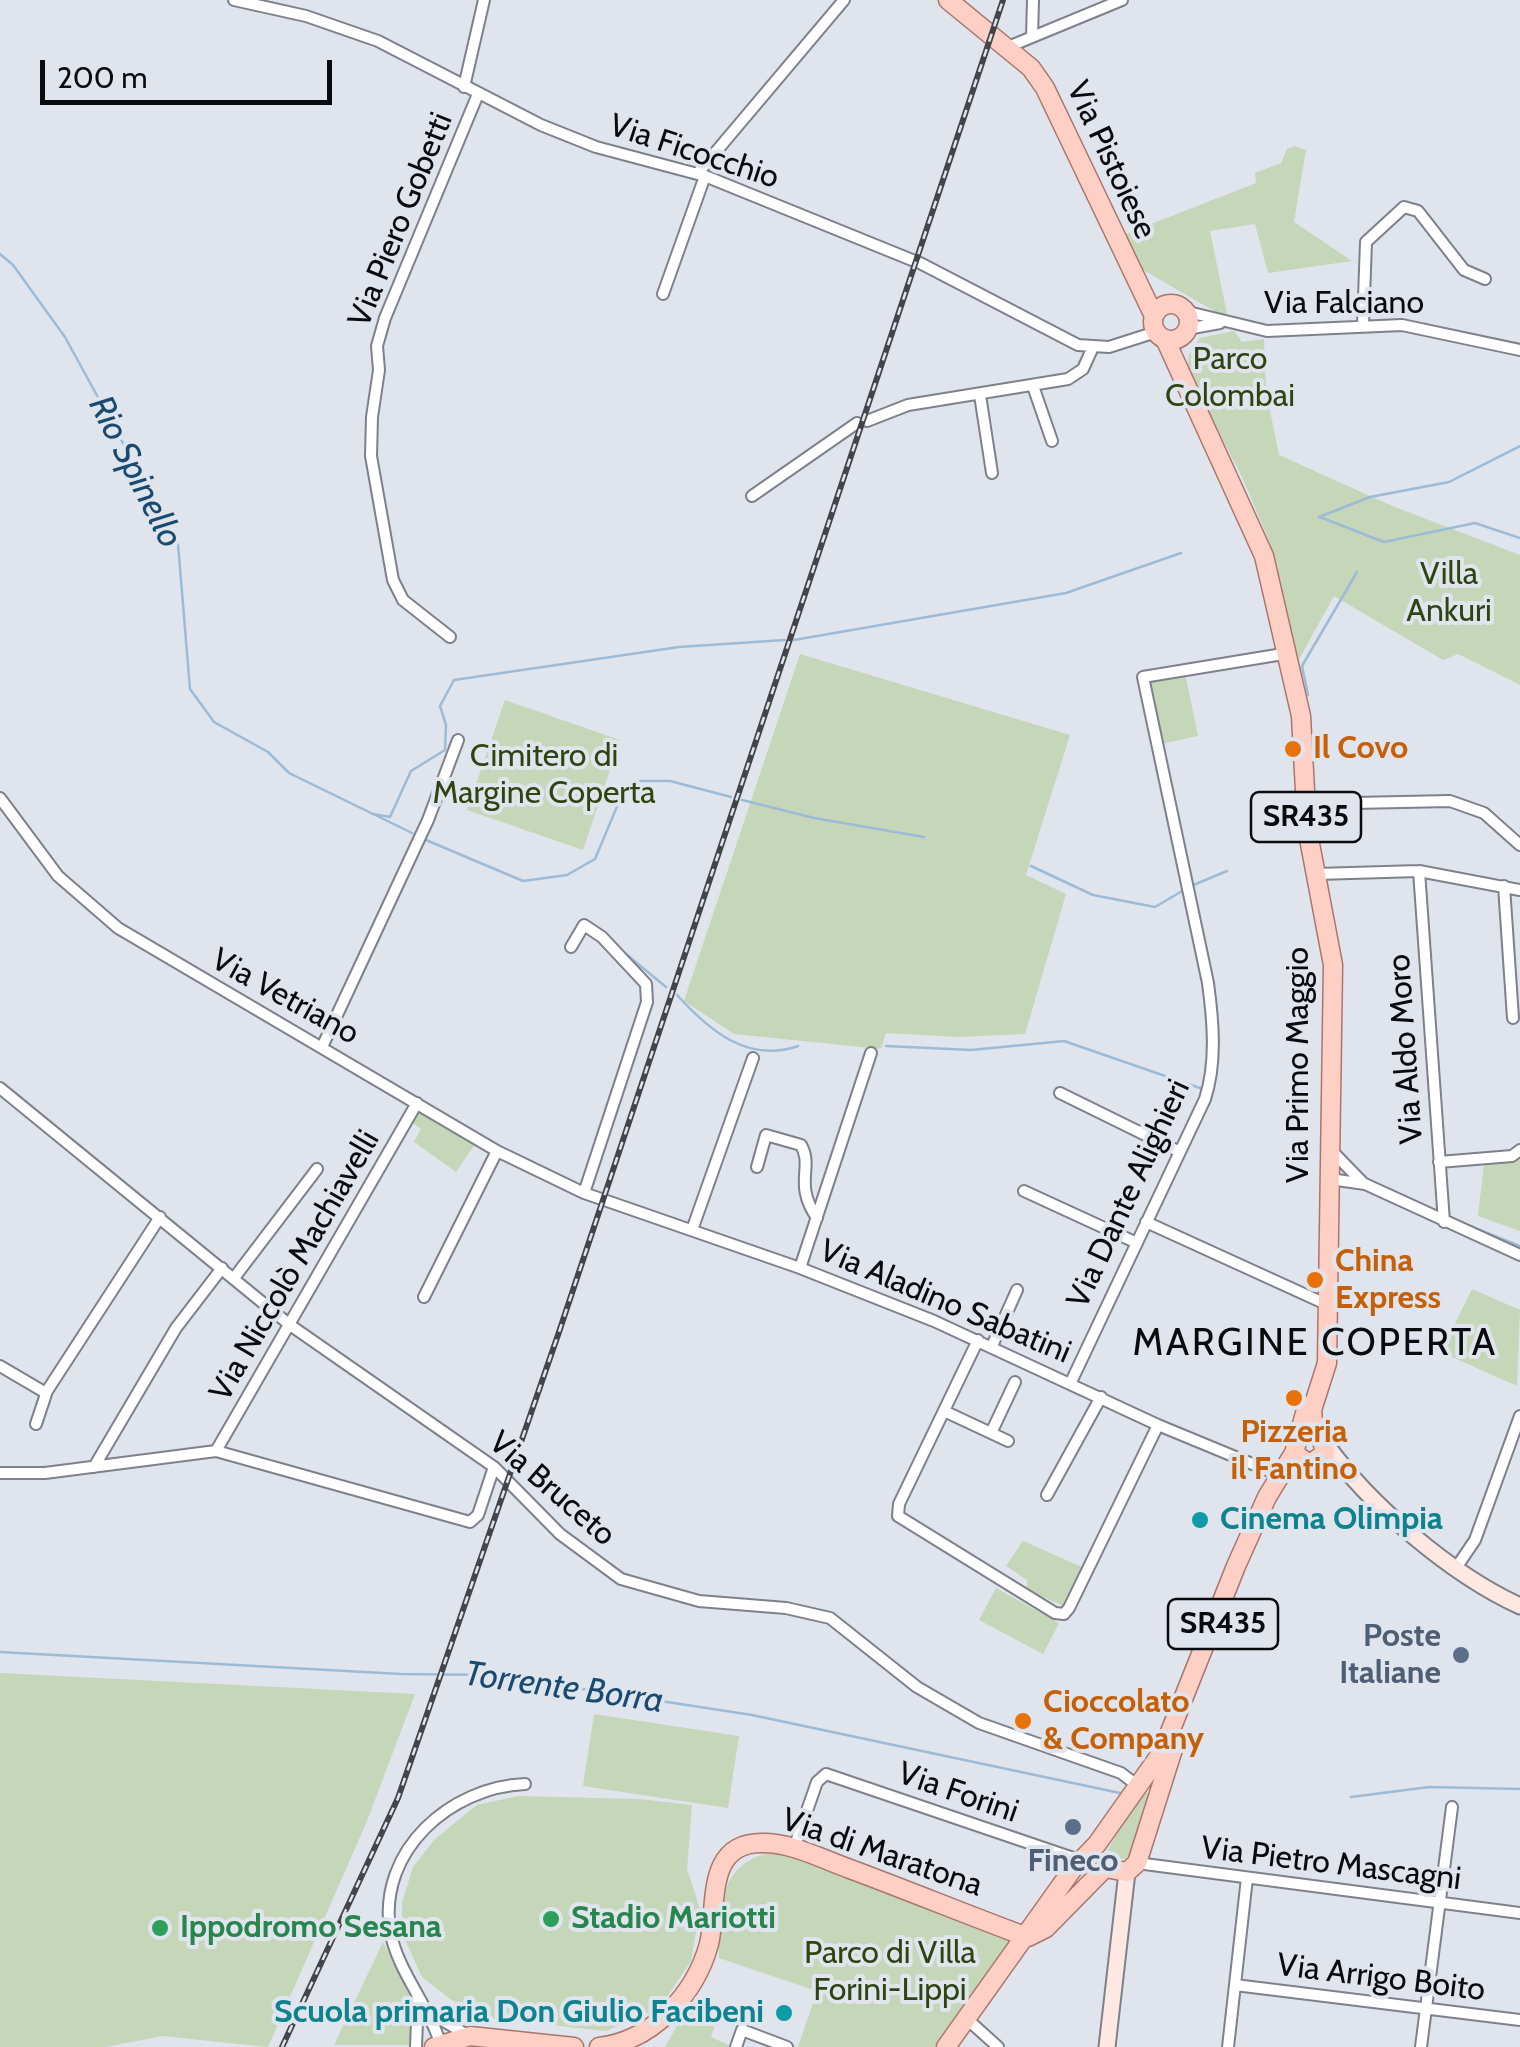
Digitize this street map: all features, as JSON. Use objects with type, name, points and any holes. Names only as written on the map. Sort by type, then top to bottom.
[{"type":"main road","name":"Via Pistoiese","points":[[948,0],[1008,48],[1045,88],[1129,268],[1171,324]]},
{"type":"main road","name":"Via Primo Maggio","points":[[1171,324],[1178,367],[1264,556],[1289,653],[1301,716],[1306,804],[1333,965],[1326,1367],[1312,1410],[1308,1449]]},
{"type":"main road","name":"SR435","points":[[1140,1784],[1174,1729],[1236,1566],[1279,1475],[1308,1449]]},
{"type":"main road","name":"SR435","points":[[1160,1794],[1186,1711],[1256,1544],[1286,1480],[1308,1449]]},
{"type":"main road","points":[[946,2047],[1079,1860],[1097,1844],[1140,1784],[1160,1794],[1132,1867],[1105,1868],[1046,1928],[1027,1937]]},
{"type":"main road","name":"Via di Maratona","points":[[599,2047],[625,2043],[647,2031],[692,1981],[709,1944],[714,1884],[727,1858],[752,1844],[794,1848],[1027,1937]]},
{"type":"main road","points":[[1097,1844],[1096,1856],[1105,1868]]},
{"type":"main road","points":[[437,2045],[470,2036],[574,2047]]},
{"type":"street","name":"Via Ficocchio","points":[[234,0],[298,14],[378,41],[478,94],[596,148],[701,174],[916,261],[1072,343],[1093,348]]},
{"type":"street","points":[[464,87],[484,0]]},
{"type":"street","points":[[663,294],[701,174],[844,0]]},
{"type":"street","points":[[1032,37],[1033,0]]},
{"type":"street","points":[[1008,48],[1122,0]]},
{"type":"street","name":"Via Piero Gobetti","points":[[450,638],[398,594],[371,456],[372,416],[380,370],[377,346],[384,318],[478,94]]},
{"type":"street","points":[[1363,325],[1366,242],[1404,207],[1418,211],[1464,270],[1485,279]]},
{"type":"street","name":"Via Falciano","points":[[1171,324],[1226,323]]},
{"type":"street","name":"Via Falciano","points":[[1171,324],[1226,323],[1267,331],[1363,325],[1420,327],[1520,350]]},
{"type":"street","points":[[752,496],[862,422],[903,406],[1074,377],[1093,348],[1120,345],[1171,324]]},
{"type":"street","points":[[1033,386],[1052,441]]},
{"type":"street","points":[[980,395],[992,473]]},
{"type":"street","name":"Via Dante Alighieri","points":[[1071,1382],[1208,1091],[1213,1042],[1208,982],[1143,677],[1289,653]]},
{"type":"street","points":[[323,1045],[428,820],[458,740]]},
{"type":"street","name":"Via Vetriano","points":[[0,798],[58,876],[118,928],[159,956],[323,1045],[497,1151],[584,1193]]},
{"type":"street","points":[[1306,804],[1450,801],[1484,813],[1520,845]]},
{"type":"street","points":[[1317,874],[1418,871],[1520,889]]},
{"type":"street","name":"Via Aldo Moro","points":[[1418,871],[1444,1222]]},
{"type":"street","points":[[1504,886],[1513,1018]]},
{"type":"street","points":[[571,947],[584,925],[602,936],[646,984],[646,1002],[584,1193]]},
{"type":"street","points":[[800,1268],[871,1053]]},
{"type":"street","points":[[692,1230],[753,1058]]},
{"type":"street","name":"Via Bruceto","points":[[0,1088],[290,1324],[494,1466],[560,1534],[622,1579],[708,1603],[786,1608],[830,1618],[917,1687],[967,1716],[1049,1751],[1121,1773],[1140,1784]]},
{"type":"street","points":[[1060,1093],[1180,1152]]},
{"type":"street","name":"Via Niccolò Machiavelli","points":[[216,1451],[417,1103]]},
{"type":"street","points":[[756,1166],[766,1135],[804,1147],[803,1193],[817,1218]]},
{"type":"street","points":[[1329,1148],[1365,1184]]},
{"type":"street","points":[[1439,1162],[1512,1156],[1520,1150]]},
{"type":"street","points":[[424,1296],[497,1151]]},
{"type":"street","points":[[234,1278],[317,1169]]},
{"type":"street","points":[[1328,1179],[1365,1184],[1520,1256]]},
{"type":"street","points":[[1024,1191],[1136,1242]]},
{"type":"street","name":"Via Aladino Sabatini","points":[[584,1193],[800,1268],[978,1340],[1158,1425],[1279,1475]]},
{"type":"street","points":[[36,1424],[46,1394],[160,1217]]},
{"type":"street","points":[[1146,1222],[1328,1305]]},
{"type":"street","points":[[94,1467],[176,1328],[222,1268]]},
{"type":"street","points":[[992,1346],[1016,1290]]},
{"type":"street","points":[[978,1340],[899,1504],[900,1520],[1061,1614],[1070,1608],[1158,1425]]},
{"type":"street","points":[[0,1366],[46,1394]]},
{"type":"street","points":[[991,1433],[1015,1382]]},
{"type":"street","points":[[1047,1495],[1100,1397]]},
{"type":"street","points":[[944,1411],[1008,1441]]},
{"type":"street","points":[[1456,1568],[1474,1540],[1520,1416]]},
{"type":"street","points":[[1308,1449],[1354,1478],[1456,1568],[1520,1606]]},
{"type":"street","points":[[0,1474],[216,1451],[470,1522],[478,1515],[494,1466]]},
{"type":"street","name":"Via Forini","points":[[794,1848],[820,1777],[835,1776],[1079,1860]]},
{"type":"street","points":[[437,2045],[426,2010],[390,1933],[389,1906],[407,1854],[442,1811],[463,1796],[486,1788],[525,1784]]},
{"type":"street","points":[[1421,2047],[1452,1808]]},
{"type":"street","points":[[1107,2047],[1132,1867]]},
{"type":"street","name":"Via Pietro Mascagni","points":[[1132,1867],[1520,1913]]},
{"type":"street","points":[[1228,2047],[1247,1878]]},
{"type":"street","name":"Via Arrigo Boito","points":[[1235,1985],[1520,2020]]},
{"type":"street","points":[[416,2047],[418,1996]]},
{"type":"street","points":[[426,2010],[470,2036]]},
{"type":"street","points":[[967,2019],[998,2047]]},
{"type":"street","points":[[736,2047],[742,2030],[787,2047]]},
{"type":"green space","points":[[1295,146],[1306,150],[1294,222],[1352,261],[1268,273],[1255,224],[1210,231],[1228,319],[1138,267],[1123,235],[1256,183],[1255,173],[1281,163],[1287,149]]},
{"type":"green space","name":"Villa Ankuri","points":[[1234,331],[1242,342],[1264,339],[1266,391],[1279,455],[1390,505],[1520,555],[1520,685],[1458,654],[1443,660],[1334,596],[1298,661],[1269,541],[1243,479],[1187,371],[1189,354],[1200,338]]},
{"type":"green space","points":[[800,654],[1070,735],[1026,875],[1066,894],[1025,1034],[958,1037],[886,1033],[881,1049],[734,1034],[684,1001]]},
{"type":"green space","points":[[1185,673],[1198,736],[1161,744],[1149,682]]},
{"type":"green space","name":"Cimitero di Margine Coperta","points":[[505,700],[620,740],[583,850],[467,810]]},
{"type":"green space","points":[[418,1111],[477,1141],[456,1172],[414,1142],[421,1129],[411,1122]]},
{"type":"green space","points":[[1520,1159],[1520,1231],[1478,1216],[1484,1163]]},
{"type":"green space","points":[[1472,1289],[1520,1310],[1517,1386],[1441,1352]]},
{"type":"green space","points":[[1023,1541],[1084,1568],[1064,1606],[1027,1590],[1027,1580],[1006,1566]]},
{"type":"green space","points":[[996,1588],[1059,1623],[1043,1654],[979,1620]]},
{"type":"green space","name":"Ippodromo Sesana","points":[[0,1673],[415,1694],[367,1821],[268,2047],[162,2036],[106,2047],[0,2047]]},
{"type":"green space","points":[[594,1714],[739,1736],[728,1808],[583,1786]]},
{"type":"green space","points":[[1148,1793],[1133,1860],[1104,1857],[1139,1795]]},
{"type":"green space","name":"Stadio Mariotti","points":[[518,1796],[638,1799],[692,1805],[687,1869],[700,1909],[691,1961],[665,2000],[652,2011],[606,2031],[486,2018],[450,1999],[422,1977],[402,1933],[402,1902],[413,1867],[435,1839],[477,1805]]},
{"type":"green space","name":"Parco di Villa Forini-Lippi","points":[[768,1853],[795,1856],[1017,1939],[935,2047],[798,2047],[817,1991],[719,1958],[721,1909],[730,1881],[738,1869]]},
{"type":"green space","points":[[383,1942],[412,2000],[410,2045],[334,2045]]},
{"type":"green space","points":[[686,2010],[716,2021],[711,2037],[733,2047],[665,2047]]},
{"type":"waterway","name":"Rio Spinello","points":[[0,254],[13,265],[65,337],[178,544],[190,689],[214,722],[268,752],[289,773],[412,833]]},
{"type":"waterway","points":[[1319,517],[1370,497],[1449,482],[1520,446]]},
{"type":"waterway","points":[[1320,517],[1384,542],[1475,523],[1520,538]]},
{"type":"waterway","points":[[794,640],[1066,593],[1181,553]]},
{"type":"waterway","points":[[1308,695],[1302,666],[1357,572]]},
{"type":"waterway","points":[[373,814],[390,817],[411,771],[445,750],[446,725],[440,706],[454,680],[679,647],[785,640]]},
{"type":"waterway","points":[[426,840],[523,881],[567,875],[595,859],[621,797],[639,781],[670,781],[731,797]]},
{"type":"waterway","points":[[742,800],[814,818],[924,837]]},
{"type":"waterway","points":[[1031,866],[1093,895],[1155,907],[1184,890]]},
{"type":"waterway","points":[[1191,886],[1227,871]]},
{"type":"waterway","points":[[626,954],[666,987]]},
{"type":"waterway","points":[[677,995],[715,1031],[745,1047],[779,1050],[798,1046]]},
{"type":"waterway","points":[[886,1046],[971,1050],[1064,1041],[1200,1088]]},
{"type":"waterway","points":[[1465,1224],[1520,1246]]},
{"type":"waterway","name":"Torrente Borra","points":[[0,1652],[401,1674],[491,1675],[752,1715],[1120,1793]]},
{"type":"waterway","name":"Torrente Borra","points":[[1351,1797],[1429,1787],[1520,1789]]},
{"type":"railway","points":[[282,2047],[398,1798],[559,1332],[1003,0]]},
{"type":"place","name":"Il Covo","points":[[1293,749]]},
{"type":"place","name":"China Express","points":[[1315,1280]]},
{"type":"place","name":"Pizzeria il Fantino","points":[[1294,1398]]},
{"type":"place","name":"Cinema Olimpia","points":[[1200,1520]]},
{"type":"place","name":"Poste Italiane","points":[[1461,1655]]},
{"type":"place","name":"Cioccolato & Company","points":[[1023,1721]]},
{"type":"place","name":"Fineco","points":[[1073,1827]]},
{"type":"place","name":"Stadio Mariotti","points":[[551,1919]]},
{"type":"place","name":"Ippodromo Sesana","points":[[160,1928]]},
{"type":"place","name":"Scuola primaria Don Giulio Facibeni","points":[[784,2013]]},
{"type":"district","name":"MARGINE COPERTA","points":[[1315,1344]]},
{"type":"park label","name":"Parco Colombai","points":[[1230,378]]}]
